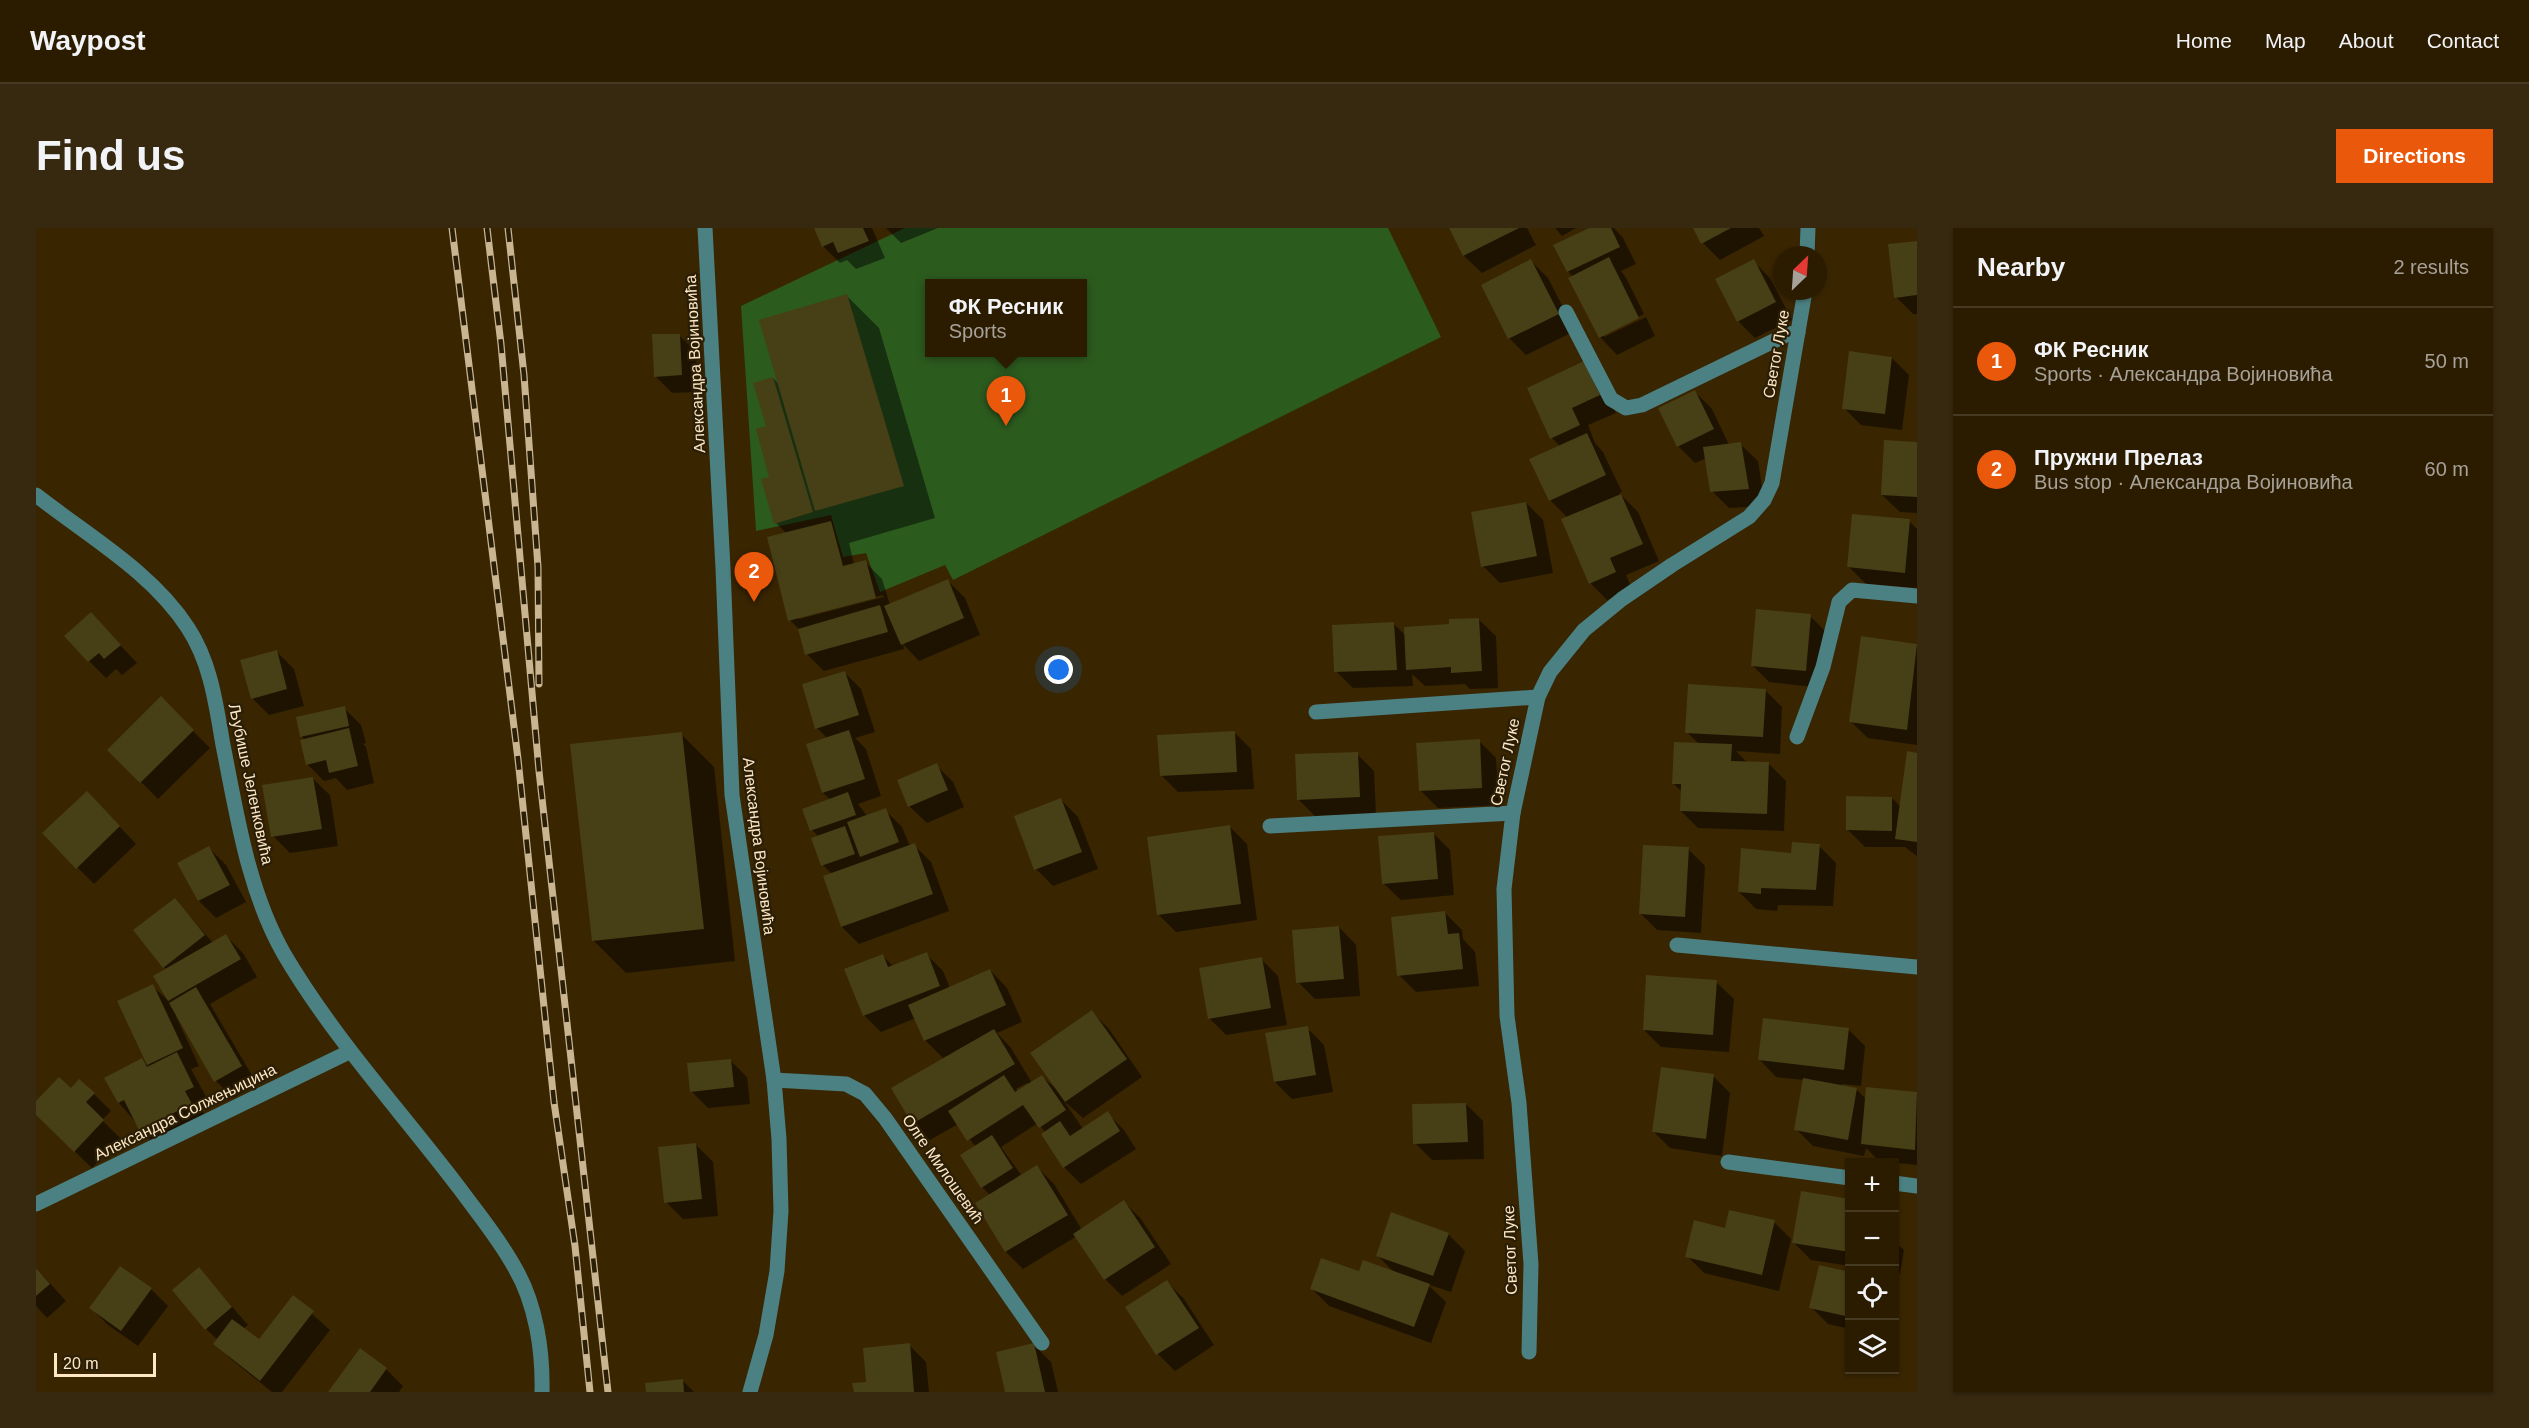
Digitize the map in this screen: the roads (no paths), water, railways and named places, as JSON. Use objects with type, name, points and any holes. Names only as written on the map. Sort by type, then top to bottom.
[{"type":"street","name":"Александра Војиновића","points":[[705,228],[723,557],[732,795],[774,1080],[779,1139],[780,1239],[765,1335],[750,1392]]},
{"type":"street","points":[[1807,246],[1808,228]]},
{"type":"street","name":"Светог Луке","points":[[1529,1353],[1532,1264],[1519,1103],[1507,1016],[1504,889],[1513,813],[1538,697],[1550,672],[1584,630],[1655,576],[1749,517],[1764,500],[1772,483],[1804,300]]},
{"type":"street","points":[[1566,312],[1611,399],[1626,408],[1642,405],[1774,340],[1788,334],[1798,333]]},
{"type":"street","name":"Љубише Јеленковића","points":[[36,495],[128,564],[170,603],[189,629],[206,661],[245,855],[270,926],[302,982],[349,1052],[422,1139],[516,1269],[534,1318],[539,1344],[542,1392]]},
{"type":"street","points":[[1797,737],[1823,667],[1839,602],[1852,590],[1917,596]]},
{"type":"street","points":[[1317,712],[1538,697]]},
{"type":"street","points":[[1270,826],[1513,813]]},
{"type":"street","points":[[1677,945],[1917,967]]},
{"type":"street","name":"Александра Солжењицина","points":[[36,1204],[349,1052]]},
{"type":"street","name":"Олге Милошевић","points":[[774,1080],[846,1084],[865,1094],[885,1118],[1042,1343]]},
{"type":"street","points":[[1728,1162],[1845,1177]]},
{"type":"street","points":[[1899,1184],[1917,1186]]},
{"type":"railway","points":[[452,228],[518,759],[554,1102],[575,1246],[590,1392]]},
{"type":"railway","points":[[487,228],[501,344],[539,771],[608,1392]]},
{"type":"railway","points":[[508,228],[524,375],[538,567],[539,684]]},
{"type":"place","name":"ФК Ресник","points":[[1006,426]]},
{"type":"place","name":"Пружни Прелаз","points":[[754,602]]}]
